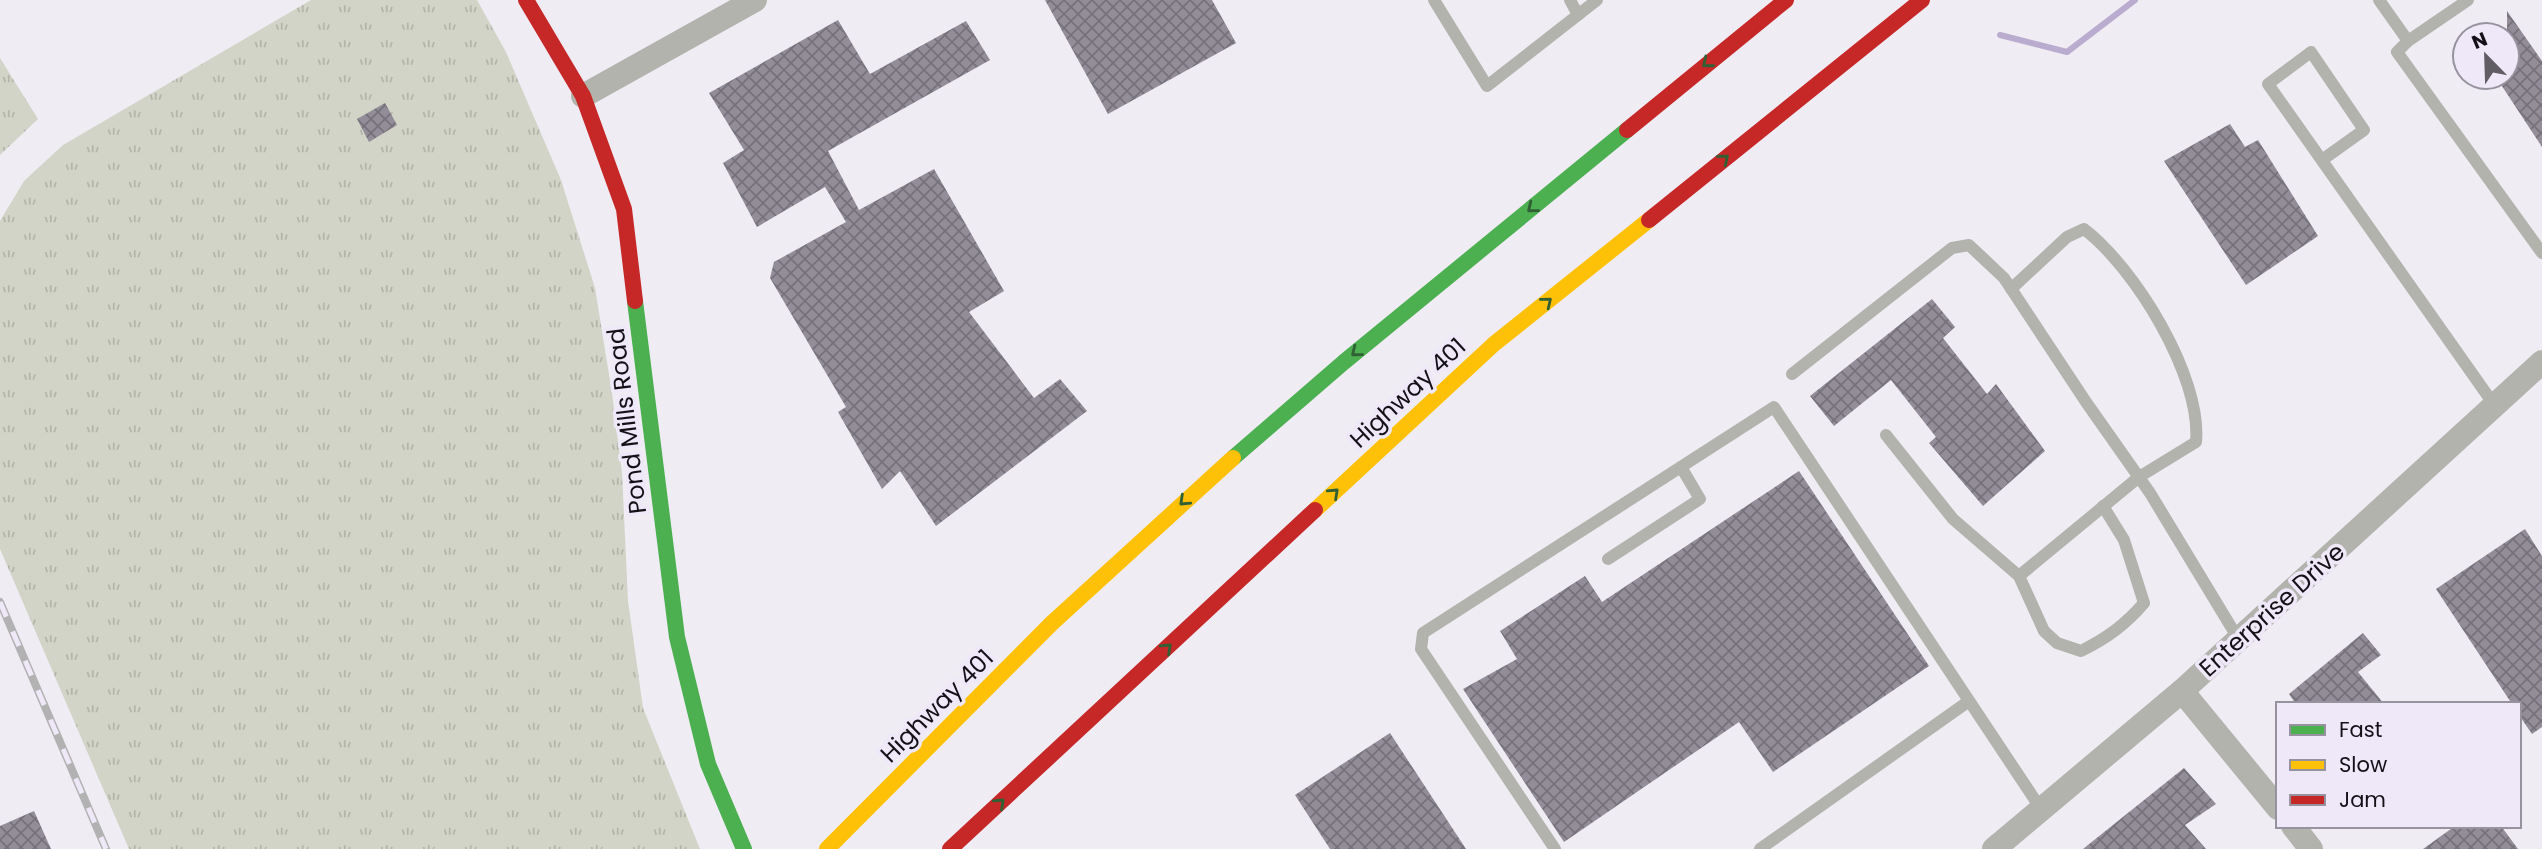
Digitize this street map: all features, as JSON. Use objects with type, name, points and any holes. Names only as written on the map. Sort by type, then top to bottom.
[{"type":"main road","name":"Pond Mills Road","points":[[526,0],[583,96],[624,209],[677,637],[708,764],[744,849]]},
{"type":"main road","name":"Highway 401","points":[[827,849],[1052,623],[1191,494],[1344,362],[1783,0]]},
{"type":"main road","name":"Highway 401","points":[[950,849],[1494,344],[1922,0]]},
{"type":"street","points":[[583,96],[755,0]]},
{"type":"street","name":"Enterprise Drive","points":[[1994,849],[2182,691],[2541,366]]},
{"type":"street","points":[[2182,691],[2276,806]]},
{"type":"street","points":[[2295,828],[2311,849]]},
{"type":"lane","points":[[1434,0],[1487,86],[1597,0]]},
{"type":"lane","points":[[1570,0],[1578,15]]},
{"type":"lane","points":[[2379,0],[2407,41]]},
{"type":"lane","points":[[2468,0],[2407,41],[2396,52],[2542,253]]},
{"type":"lane","points":[[2322,160],[2364,130],[2311,51],[2268,84],[2496,406]]},
{"type":"lane","points":[[2011,289],[2067,237],[2084,229],[2125,269],[2169,340],[2188,383],[2197,424],[2196,442],[2138,477],[2019,576]]},
{"type":"lane","points":[[1792,374],[1952,248],[1969,246],[2004,278],[2138,477],[2239,639]]},
{"type":"lane","points":[[1555,849],[1421,649],[1423,633],[1774,407],[2041,809]]},
{"type":"lane","points":[[1886,435],[1953,519],[2019,576],[2045,631],[2057,643],[2081,651],[2110,636],[2144,603],[2124,540],[2103,506]]},
{"type":"lane","points":[[1608,559],[1700,499],[1681,467]]},
{"type":"lane","points":[[1760,849],[1969,701]]},
{"type":"green space","points":[[311,0],[477,0],[506,52],[561,180],[595,288],[622,473],[628,601],[643,708],[700,849],[129,849],[0,549],[0,221],[24,181],[63,145]]},
{"type":"green space","points":[[0,58],[38,119],[0,155]]},
{"type":"building","points":[[1045,0],[1212,0],[1236,43],[1108,114]]},
{"type":"building","points":[[2507,11],[2514,21],[2507,21]]},
{"type":"building","points":[[838,20],[870,74],[966,21],[990,60],[828,151],[859,210],[934,169],[1004,291],[969,312],[1034,398],[1060,379],[1087,411],[936,526],[900,471],[882,489],[838,412],[846,407],[770,278],[774,262],[846,222],[825,187],[757,227],[723,163],[744,150],[709,93]]},
{"type":"building","points":[[2521,31],[2542,61],[2542,147],[2505,91],[2521,91]]},
{"type":"building","points":[[385,103],[397,125],[369,142],[357,119]]},
{"type":"building","points":[[2230,124],[2245,147],[2258,140],[2318,236],[2246,285],[2164,161]]},
{"type":"building","points":[[1932,299],[1955,327],[1943,338],[1987,394],[1996,384],[2045,451],[1983,506],[1929,443],[1936,437],[1891,380],[1834,426],[1810,396]]},
{"type":"building","points":[[1799,471],[1929,666],[1773,772],[1739,722],[1564,842],[1463,689],[1517,659],[1500,631],[1585,576],[1602,602]]},
{"type":"building","points":[[2525,529],[2542,556],[2542,727],[2532,734],[2521,718],[2521,702],[2511,702],[2436,589]]},
{"type":"building","points":[[2363,633],[2381,655],[2358,672],[2382,702],[2295,702],[2289,694]]},
{"type":"building","points":[[1390,733],[1466,849],[1330,849],[1295,795]]},
{"type":"building","points":[[2184,768],[2216,804],[2185,825],[2206,849],[2083,849]]},
{"type":"building","points":[[34,811],[51,849],[0,849],[0,826]]},
{"type":"building","points":[[2452,828],[2502,828],[2518,849],[2423,849]]},
{"type":"waterway","points":[[2000,35],[2067,52],[2135,0]]},
{"type":"railway","points":[[0,602],[106,849]]},
{"type":"traffic: fast","points":[[1233,458],[1344,362],[1627,130]]},
{"type":"traffic: fast","points":[[635,301],[677,637],[708,764],[744,849]]},
{"type":"traffic: slow","points":[[1315,510],[1494,344],[1649,220]]},
{"type":"traffic: slow","points":[[827,849],[1052,623],[1233,458]]},
{"type":"traffic: jam","points":[[526,0],[583,96],[624,209],[635,301]]},
{"type":"traffic: jam","points":[[1627,130],[1786,0]]},
{"type":"traffic: jam","points":[[1649,220],[1922,0]]},
{"type":"traffic: jam","points":[[950,849],[1315,510]]}]
